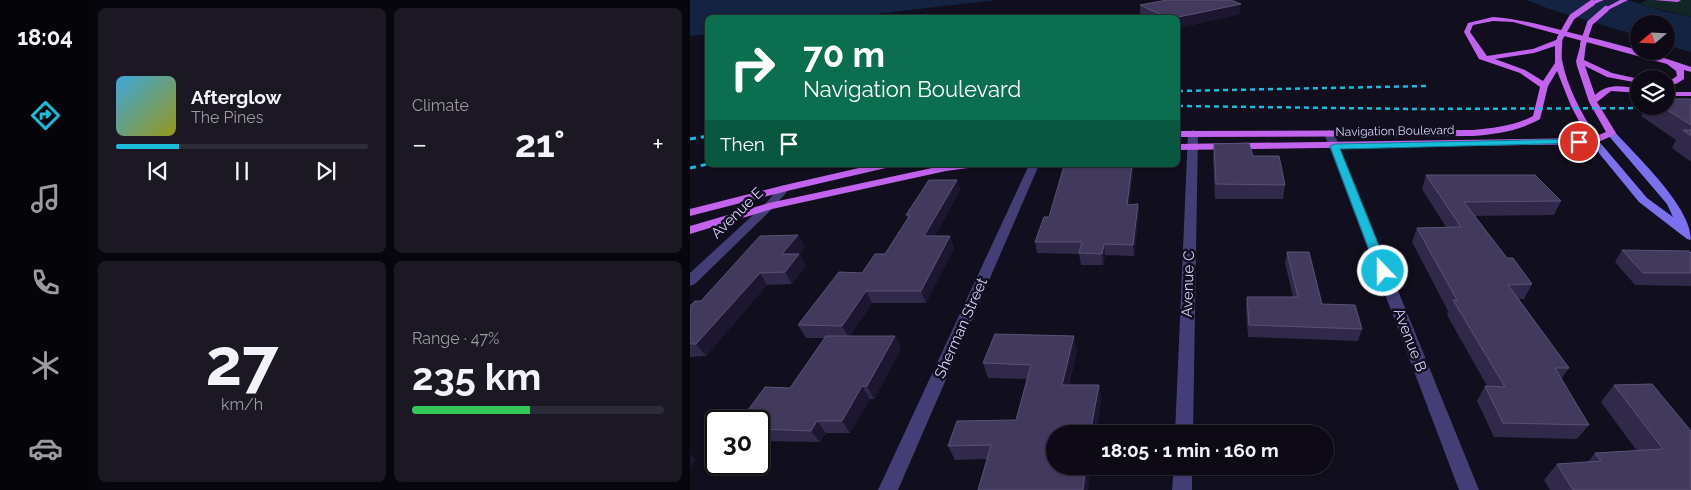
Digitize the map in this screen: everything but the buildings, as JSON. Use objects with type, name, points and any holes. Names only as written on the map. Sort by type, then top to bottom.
[{"type":"main road","points":[[1601,0],[1592,3],[1572,17],[1559,40],[1559,63],[1579,117],[1594,141],[1643,200],[1688,233]]},
{"type":"main road","points":[[1626,0],[1606,9],[1590,24],[1583,44],[1580,61],[1593,102],[1611,133],[1672,203],[1688,233]]},
{"type":"main road","points":[[1657,0],[1678,0]]},
{"type":"main road","points":[[1544,86],[1533,76],[1482,57],[1467,32],[1470,24],[1493,19],[1513,20],[1670,62],[1691,70]]},
{"type":"main road","points":[[1482,57],[1534,51],[1559,40]]},
{"type":"main road","points":[[1580,61],[1610,75],[1630,79]]},
{"type":"main road","points":[[1670,62],[1680,70],[1681,78],[1675,81]]},
{"type":"main road","name":"Navigation Boulevard","points":[[1180,146],[1193,140],[1332,140],[1501,131],[1524,126],[1537,117],[1544,86],[1559,63]]},
{"type":"main road","points":[[1593,102],[1601,91],[1609,88],[1630,90]]},
{"type":"main road","points":[[1675,94],[1691,94]]},
{"type":"main road","name":"Navigation Boulevard","points":[[1180,135],[1193,140],[1594,141],[1611,133]]},
{"type":"main road","points":[[690,213],[785,188],[877,167]]},
{"type":"main road","points":[[690,230],[769,206],[953,167]]},
{"type":"street","name":"Avenue C","points":[[1184,425],[1193,140]]},
{"type":"street","name":"Avenue B","points":[[1332,140],[1469,490]]},
{"type":"street","name":"Sherman Street","points":[[888,490],[1033,167]]},
{"type":"street","name":"Avenue E","points":[[690,281],[769,206],[785,188]]},
{"type":"street","points":[[1182,490],[1183,475]]},
{"type":"green space","points":[[1647,0],[1691,0],[1691,17],[1639,4]]},
{"type":"water","points":[[690,0],[997,0],[866,15],[705,15],[705,34],[690,36]]},
{"type":"water","points":[[1527,0],[1627,0],[1691,17],[1691,52],[1675,48],[1675,15],[1630,15],[1630,33],[1549,9]]},
{"type":"railway","points":[[1180,91],[1427,86]]},
{"type":"railway","points":[[1180,106],[1417,109],[1630,108]]},
{"type":"railway","points":[[690,139],[705,136]]},
{"type":"railway","points":[[690,168],[705,165]]},
{"type":"route","points":[[1383,271],[1335,146],[1579,142]]}]
